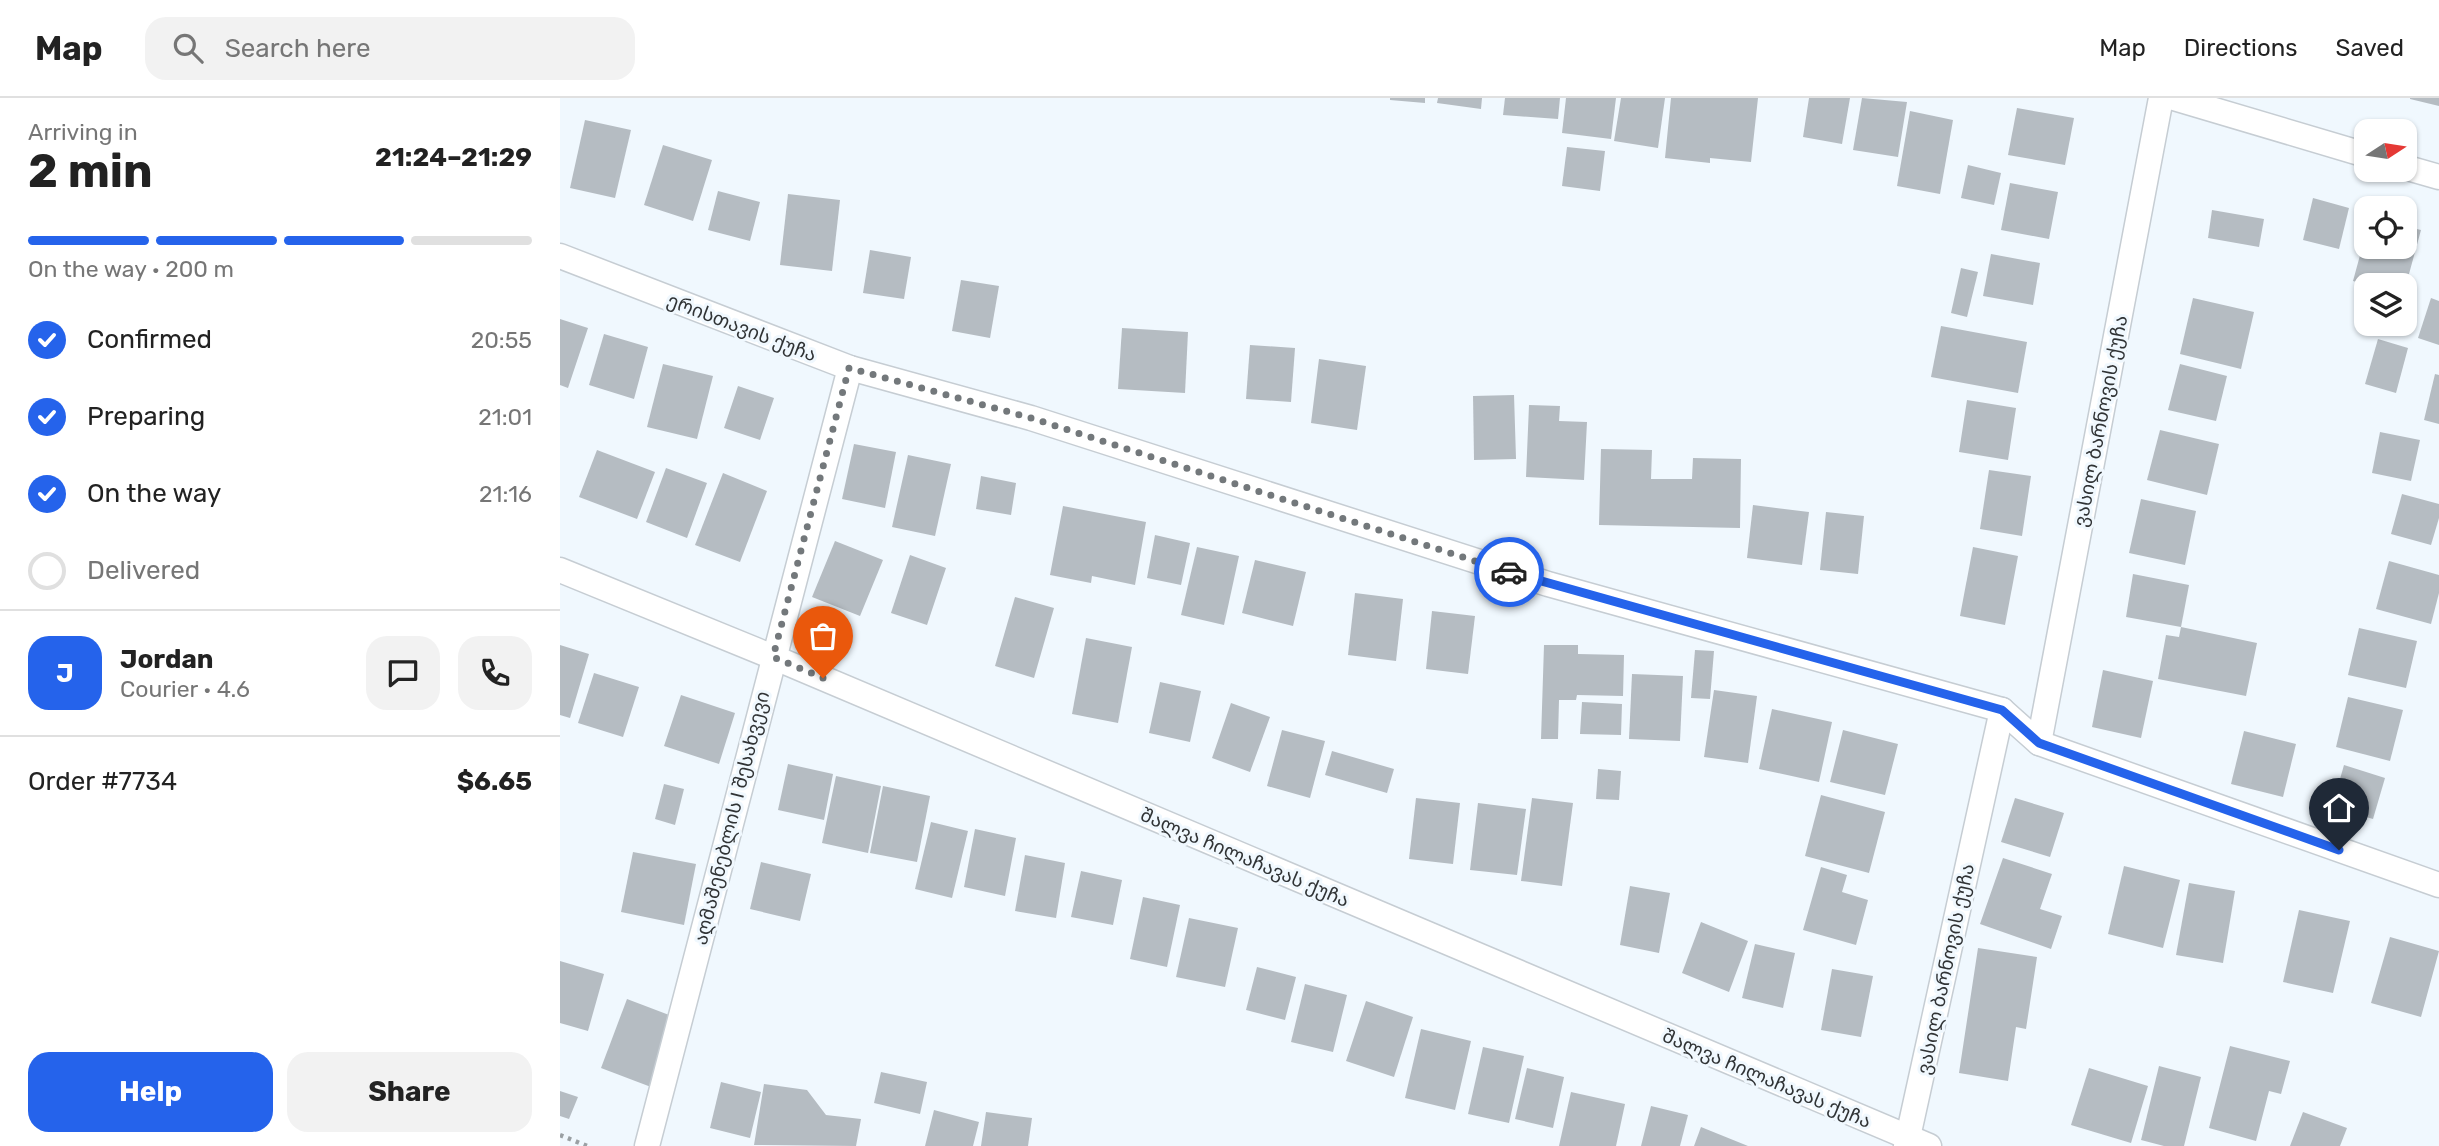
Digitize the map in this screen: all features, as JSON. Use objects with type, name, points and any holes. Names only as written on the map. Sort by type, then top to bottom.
[{"type":"street","name":"ვასილ ბარნოვის ქუჩა","points":[[2039,743],[2161,98]]},
{"type":"street","points":[[2174,98],[2354,151]]},
{"type":"street","points":[[2417,171],[2439,177]]},
{"type":"street","name":"ერისთავის ქუჩა","points":[[560,256],[849,368],[1031,418],[1548,584],[2002,710],[2039,743],[2439,885]]},
{"type":"street","name":"აღმაშენებლის I შესახვევი","points":[[647,1146],[849,368]]},
{"type":"street","name":"შალვა ჩილაჩავას ქუჩა","points":[[560,570],[773,657],[1914,1143]]},
{"type":"street","name":"ვასილ ბარნოვის ქუჩა","points":[[1914,1143],[2002,710]]},
{"type":"path","points":[[560,1135],[587,1146]]},
{"type":"building","points":[[1425,98],[1425,103],[1390,100]]},
{"type":"building","points":[[1438,98],[1482,98],[1481,109],[1437,103]]},
{"type":"building","points":[[1505,98],[1560,98],[1558,119],[1503,115]]},
{"type":"building","points":[[1566,98],[1616,98],[1611,139],[1562,133]]},
{"type":"building","points":[[1621,98],[1665,98],[1658,148],[1614,141]]},
{"type":"building","points":[[1671,98],[1758,98],[1751,162],[1710,158],[1710,163],[1665,158]]},
{"type":"building","points":[[1809,98],[1850,98],[1842,144],[1803,137]]},
{"type":"building","points":[[1862,98],[1907,102],[1898,157],[1853,150]]},
{"type":"building","points":[[2439,98],[2439,106],[2410,99]]},
{"type":"building","points":[[2017,108],[2074,118],[2065,165],[2008,155]]},
{"type":"building","points":[[1910,111],[1953,120],[1940,194],[1897,186]]},
{"type":"building","points":[[585,120],[631,130],[615,198],[570,188]]},
{"type":"building","points":[[663,145],[712,160],[693,221],[644,205]]},
{"type":"building","points":[[1567,147],[1605,151],[1600,191],[1562,186]]},
{"type":"building","points":[[1968,165],[2001,173],[1994,205],[1961,198]]},
{"type":"building","points":[[2010,183],[2058,192],[2049,239],[2001,230]]},
{"type":"building","points":[[718,191],[760,202],[750,241],[708,230]]},
{"type":"building","points":[[788,194],[840,200],[832,271],[780,265]]},
{"type":"building","points":[[2313,198],[2349,208],[2339,249],[2303,240]]},
{"type":"building","points":[[2212,210],[2264,219],[2259,247],[2208,238]]},
{"type":"building","points":[[2417,229],[2421,230],[2417,245]]},
{"type":"building","points":[[870,250],[911,257],[904,299],[863,293]]},
{"type":"building","points":[[1991,254],[2040,263],[2033,305],[1983,296]]},
{"type":"building","points":[[2359,259],[2413,259],[2409,273],[2355,273]]},
{"type":"building","points":[[1961,268],[1978,272],[1967,317],[1951,313]]},
{"type":"building","points":[[961,280],[999,286],[990,338],[952,331]]},
{"type":"building","points":[[2193,298],[2254,312],[2241,369],[2180,354]]},
{"type":"building","points":[[2431,298],[2439,301],[2439,345],[2418,338]]},
{"type":"building","points":[[560,319],[588,328],[568,388],[560,385]]},
{"type":"building","points":[[1941,326],[2027,342],[2018,393],[1931,377]]},
{"type":"building","points":[[1122,328],[1188,332],[1185,393],[1118,389]]},
{"type":"building","points":[[604,334],[648,347],[634,399],[589,385]]},
{"type":"building","points":[[2378,339],[2408,348],[2396,393],[2365,384]]},
{"type":"building","points":[[1250,345],[1295,348],[1291,402],[1246,399]]},
{"type":"building","points":[[1319,359],[1366,366],[1357,430],[1311,423]]},
{"type":"building","points":[[663,364],[713,376],[697,439],[647,427]]},
{"type":"building","points":[[2180,364],[2227,376],[2216,421],[2168,410]]},
{"type":"building","points":[[2435,374],[2439,375],[2439,424],[2424,420]]},
{"type":"building","points":[[738,386],[774,398],[760,440],[724,428]]},
{"type":"building","points":[[1514,395],[1516,459],[1474,460],[1473,396]]},
{"type":"building","points":[[1967,400],[2016,408],[2008,460],[1959,452]]},
{"type":"building","points":[[1529,405],[1560,406],[1559,421],[1587,422],[1584,480],[1526,477]]},
{"type":"building","points":[[2160,430],[2219,444],[2207,495],[2147,480]]},
{"type":"building","points":[[2380,432],[2420,440],[2411,481],[2372,473]]},
{"type":"building","points":[[854,444],[896,452],[885,508],[842,499]]},
{"type":"building","points":[[1601,449],[1652,450],[1651,479],[1692,479],[1693,458],[1741,459],[1740,528],[1599,525]]},
{"type":"building","points":[[597,450],[655,472],[637,519],[579,497]]},
{"type":"building","points":[[908,455],[951,464],[935,536],[892,527]]},
{"type":"building","points":[[666,468],[707,483],[687,538],[646,522]]},
{"type":"building","points":[[1989,470],[2031,476],[2022,536],[1980,529]]},
{"type":"building","points":[[723,473],[767,491],[740,562],[695,545]]},
{"type":"building","points":[[981,476],[1016,483],[1011,515],[976,509]]},
{"type":"building","points":[[2402,494],[2439,504],[2439,518],[2431,545],[2391,534]]},
{"type":"building","points":[[2141,499],[2196,511],[2185,565],[2129,553]]},
{"type":"building","points":[[1753,505],[1809,512],[1802,565],[1747,558]]},
{"type":"building","points":[[1063,506],[1146,522],[1135,585],[1092,576],[1091,583],[1050,575]]},
{"type":"building","points":[[1826,512],[1864,516],[1858,574],[1820,570]]},
{"type":"building","points":[[1155,535],[1190,543],[1181,585],[1147,578]]},
{"type":"building","points":[[835,541],[883,560],[860,616],[812,597]]},
{"type":"building","points":[[1197,547],[1239,556],[1224,625],[1181,615]]},
{"type":"building","points":[[1973,547],[2018,556],[2005,625],[1960,616]]},
{"type":"building","points":[[910,555],[946,568],[927,625],[891,613]]},
{"type":"building","points":[[1255,560],[1306,572],[1293,626],[1242,613]]},
{"type":"building","points":[[2389,561],[2439,575],[2439,593],[2431,624],[2376,609]]},
{"type":"building","points":[[2133,574],[2189,585],[2181,627],[2126,617]]},
{"type":"building","points":[[1355,593],[1403,599],[1396,661],[1348,655]]},
{"type":"building","points":[[1015,597],[1054,608],[1034,678],[995,666]]},
{"type":"building","points":[[1432,611],[1475,616],[1468,674],[1426,669]]},
{"type":"building","points":[[2181,627],[2257,643],[2246,696],[2158,679],[2166,635],[2179,637]]},
{"type":"building","points":[[2359,628],[2417,641],[2406,688],[2348,675]]},
{"type":"building","points":[[1086,638],[1132,647],[1118,723],[1072,714]]},
{"type":"building","points":[[560,645],[589,654],[570,718],[560,715]]},
{"type":"building","points":[[1544,645],[1578,645],[1578,654],[1624,655],[1623,696],[1577,695],[1576,700],[1559,700],[1558,739],[1541,739]]},
{"type":"building","points":[[1695,650],[1714,651],[1710,699],[1691,698]]},
{"type":"building","points":[[2103,670],[2153,681],[2141,738],[2092,727]]},
{"type":"building","points":[[594,673],[639,687],[623,737],[578,723]]},
{"type":"building","points":[[1632,674],[1683,676],[1680,741],[1629,739]]},
{"type":"building","points":[[1160,682],[1201,691],[1190,742],[1149,733]]},
{"type":"building","points":[[1714,690],[1757,696],[1748,763],[1704,757]]},
{"type":"building","points":[[681,695],[735,713],[719,764],[664,746]]},
{"type":"building","points":[[2348,697],[2403,710],[2390,761],[2336,747]]},
{"type":"building","points":[[1582,702],[1622,704],[1621,735],[1580,734]]},
{"type":"building","points":[[1231,703],[1270,717],[1250,772],[1212,758]]},
{"type":"building","points":[[1772,709],[1832,722],[1819,782],[1759,769]]},
{"type":"building","points":[[1282,730],[1325,741],[1310,798],[1267,786]]},
{"type":"building","points":[[1843,730],[1898,744],[1885,795],[1830,782]]},
{"type":"building","points":[[2244,731],[2296,744],[2283,797],[2231,784]]},
{"type":"building","points":[[1332,751],[1394,769],[1387,793],[1325,775]]},
{"type":"building","points":[[788,764],[833,774],[824,820],[778,810]]},
{"type":"building","points":[[2344,765],[2385,778],[2373,819],[2332,807]]},
{"type":"building","points":[[1598,769],[1621,771],[1619,800],[1596,799]]},
{"type":"building","points":[[836,776],[881,786],[868,853],[822,843]]},
{"type":"building","points":[[664,784],[684,789],[675,825],[655,819]]},
{"type":"building","points":[[883,786],[930,796],[917,862],[870,853]]},
{"type":"building","points":[[1821,795],[1885,812],[1869,873],[1805,856]]},
{"type":"building","points":[[1416,798],[1460,803],[1453,864],[1409,859]]},
{"type":"building","points":[[1532,798],[1573,803],[1562,886],[1521,881]]},
{"type":"building","points":[[2015,798],[2064,813],[2050,857],[2001,842]]},
{"type":"building","points":[[1478,803],[1526,809],[1517,875],[1470,870]]},
{"type":"building","points":[[931,822],[968,831],[952,898],[915,889]]},
{"type":"building","points":[[975,829],[1016,838],[1005,896],[964,887]]},
{"type":"building","points":[[633,852],[696,864],[684,925],[621,912]]},
{"type":"building","points":[[1025,855],[1065,863],[1056,918],[1015,911]]},
{"type":"building","points":[[2003,858],[2052,874],[2040,909],[2062,916],[2051,949],[1980,924]]},
{"type":"building","points":[[761,862],[811,874],[800,921],[750,909]]},
{"type":"building","points":[[2124,866],[2180,880],[2163,948],[2108,934]]},
{"type":"building","points":[[1821,867],[1847,875],[1842,892],[1868,900],[1856,945],[1803,930]]},
{"type":"building","points":[[1081,871],[1122,880],[1113,925],[1071,917]]},
{"type":"building","points":[[2189,883],[2235,891],[2223,963],[2176,955]]},
{"type":"building","points":[[1630,886],[1670,893],[1659,953],[1620,945]]},
{"type":"building","points":[[1143,897],[1180,905],[1167,967],[1130,959]]},
{"type":"building","points":[[2299,910],[2350,921],[2333,993],[2283,982]]},
{"type":"building","points":[[1189,918],[1238,928],[1225,987],[1176,977]]},
{"type":"building","points":[[1701,922],[1748,941],[1729,992],[1682,973]]},
{"type":"building","points":[[2390,937],[2439,951],[2421,1017],[2371,1003]]},
{"type":"building","points":[[1755,944],[1795,953],[1783,1008],[1742,998]]},
{"type":"building","points":[[1978,948],[2037,957],[2026,1029],[2016,1027],[2008,1081],[1959,1073]]},
{"type":"building","points":[[560,961],[604,974],[588,1031],[560,1023]]},
{"type":"building","points":[[1257,967],[1296,977],[1285,1020],[1246,1010]]},
{"type":"building","points":[[1832,969],[1873,976],[1861,1037],[1821,1030]]},
{"type":"building","points":[[1305,984],[1347,995],[1333,1052],[1291,1042]]},
{"type":"building","points":[[627,999],[677,1018],[651,1087],[601,1068]]},
{"type":"building","points":[[1366,1001],[1413,1017],[1394,1077],[1346,1061]]},
{"type":"building","points":[[1421,1029],[1471,1041],[1455,1110],[1405,1098]]},
{"type":"building","points":[[2230,1046],[2290,1061],[2281,1094],[2269,1091],[2256,1141],[2209,1128]]},
{"type":"building","points":[[1483,1047],[1524,1056],[1509,1123],[1468,1114]]},
{"type":"building","points":[[2159,1066],[2201,1077],[2184,1146],[2164,1146],[2141,1140]]},
{"type":"building","points":[[1527,1068],[1564,1077],[1553,1128],[1515,1119]]},
{"type":"building","points":[[2089,1068],[2148,1086],[2131,1143],[2071,1125]]},
{"type":"building","points":[[881,1072],[927,1082],[920,1114],[874,1103]]},
{"type":"building","points":[[721,1082],[761,1092],[750,1138],[710,1128]]},
{"type":"building","points":[[764,1084],[807,1090],[826,1115],[861,1119],[856,1146],[754,1145]]},
{"type":"building","points":[[560,1091],[578,1097],[569,1119],[560,1116]]},
{"type":"building","points":[[1571,1092],[1625,1104],[1616,1146],[1559,1146]]},
{"type":"building","points":[[1651,1106],[1688,1115],[1680,1146],[1641,1146]]},
{"type":"building","points":[[934,1110],[979,1122],[973,1146],[925,1146]]},
{"type":"building","points":[[986,1112],[1032,1118],[1028,1146],[981,1146]]},
{"type":"building","points":[[2303,1112],[2347,1128],[2340,1146],[2290,1146]]},
{"type":"building","points":[[1701,1127],[1748,1146],[1694,1146]]},
{"type":"way so far","points":[[823,678],[773,657],[849,368],[1031,418],[1509,572]]},
{"type":"route","points":[[1509,572],[2002,710],[2039,743],[2339,850]]}]
